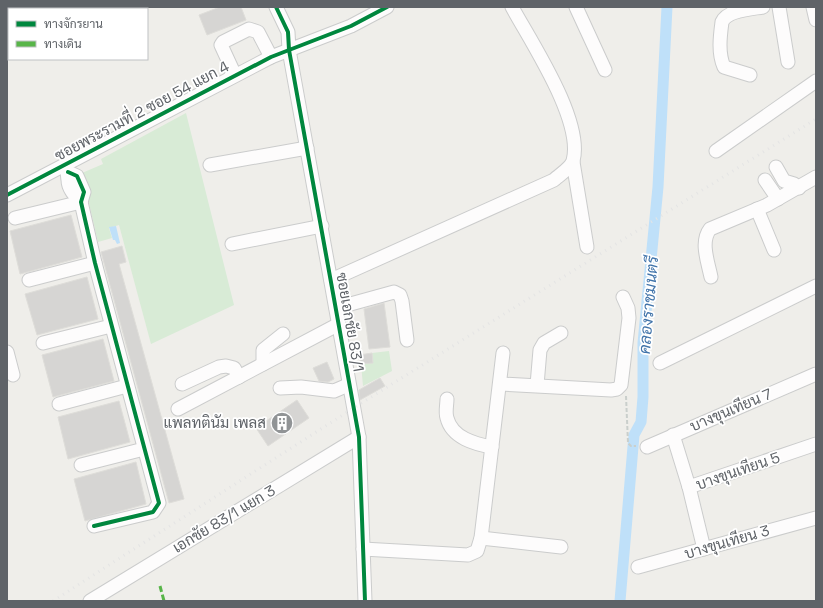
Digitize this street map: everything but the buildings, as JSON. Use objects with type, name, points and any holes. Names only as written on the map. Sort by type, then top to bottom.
[{"type":"street","name":"ซอยเอกชัย 83/1","points":[[276,7],[288,32],[289,50],[322,226],[348,385],[359,437],[365,601]]},
{"type":"street","name":"ซอยพระรามที่ 2 ซอย 54 แยก 4","points":[[7,194],[67,169],[171,108],[271,57],[351,26],[387,7]]},
{"type":"street","points":[[512,7],[561,96],[574,140],[573,162],[588,247]]},
{"type":"street","points":[[576,7],[605,70]]},
{"type":"street","points":[[750,76],[724,67],[720,49],[722,22],[723,19],[731,14],[763,7]]},
{"type":"street","points":[[779,7],[788,62]]},
{"type":"street","points":[[813,7],[816,20]]},
{"type":"street","points":[[230,78],[232,71],[221,46],[223,42],[250,29],[254,30],[258,32],[271,57]]},
{"type":"street","points":[[716,151],[816,81]]},
{"type":"street","points":[[210,165],[307,148]]},
{"type":"street","points":[[331,280],[554,180],[569,168],[573,162]]},
{"type":"street","points":[[776,167],[784,181],[794,184],[799,188]]},
{"type":"street","points":[[67,169],[70,188],[74,196],[81,202],[111,326],[159,503],[153,512],[94,526]]},
{"type":"street","points":[[711,277],[706,253],[706,234],[710,229],[778,199],[816,177]]},
{"type":"street","points":[[765,180],[778,199]]},
{"type":"street","points":[[15,218],[81,202]]},
{"type":"street","points":[[757,209],[774,250]]},
{"type":"street","points":[[232,244],[322,226]]},
{"type":"street","points":[[29,280],[95,263]]},
{"type":"street","points":[[660,363],[816,286]]},
{"type":"street","points":[[336,308],[394,292],[400,295],[402,301],[407,340]]},
{"type":"street","points":[[501,384],[611,390],[616,389],[621,385],[629,318],[628,308],[623,298]]},
{"type":"street","points":[[178,409],[339,324]]},
{"type":"street","points":[[43,342],[111,326]]},
{"type":"street","points":[[537,385],[540,350],[544,343],[561,333]]},
{"type":"street","points":[[263,364],[263,350],[283,334]]},
{"type":"street","points":[[7,352],[13,375]]},
{"type":"street","points":[[363,549],[468,555],[477,551],[481,538],[504,353]]},
{"type":"street","points":[[182,384],[226,366],[234,368],[239,377]]},
{"type":"street","name":"บางขุนเทียน 7","points":[[647,447],[816,374]]},
{"type":"street","points":[[280,388],[301,386],[334,392],[348,385]]},
{"type":"street","points":[[59,404],[127,386]]},
{"type":"street","points":[[447,399],[447,419],[460,437],[477,445],[492,447]]},
{"type":"street","name":"บางขุนเทียน 5","points":[[674,435],[689,487],[816,444]]},
{"type":"street","name":"เอกชัย 83/1 แยก 3","points":[[90,601],[359,437]]},
{"type":"street","points":[[81,465],[144,449]]},
{"type":"street","points":[[689,487],[704,549]]},
{"type":"street","name":"บางขุนเทียน 3","points":[[638,567],[816,518]]},
{"type":"street","points":[[481,538],[561,547]]},
{"type":"path","points":[[616,389],[626,396],[628,443],[631,446]]},
{"type":"green space","points":[[186,113],[234,305],[151,344],[119,225],[109,228],[112,238],[98,242],[82,173],[103,164],[101,159]]},
{"type":"green space","points":[[389,351],[392,371],[363,386],[361,364],[373,362],[372,353]]},
{"type":"water","points":[[116,226],[120,243],[117,244],[115,240],[113,240],[109,227]]},
{"type":"waterway","name":"คลองราชมนตรี","points":[[620,601],[634,435],[641,422],[643,397],[643,343],[658,187],[667,7]]},
{"type":"railway","points":[[53,601],[352,409],[816,119]]},
{"type":"marked path","points":[[160,586],[164,601]]},
{"type":"cycle path","points":[[276,7],[288,32],[289,50],[359,437],[365,601]]},
{"type":"cycle path","points":[[7,195],[271,57],[351,26],[387,7]]},
{"type":"cycle path","points":[[68,172],[77,176],[84,192],[81,202],[95,263],[159,503],[153,512],[94,526]]},
{"type":"place","name":"แพลทตินัม เพลส","points":[[282,423]]}]
